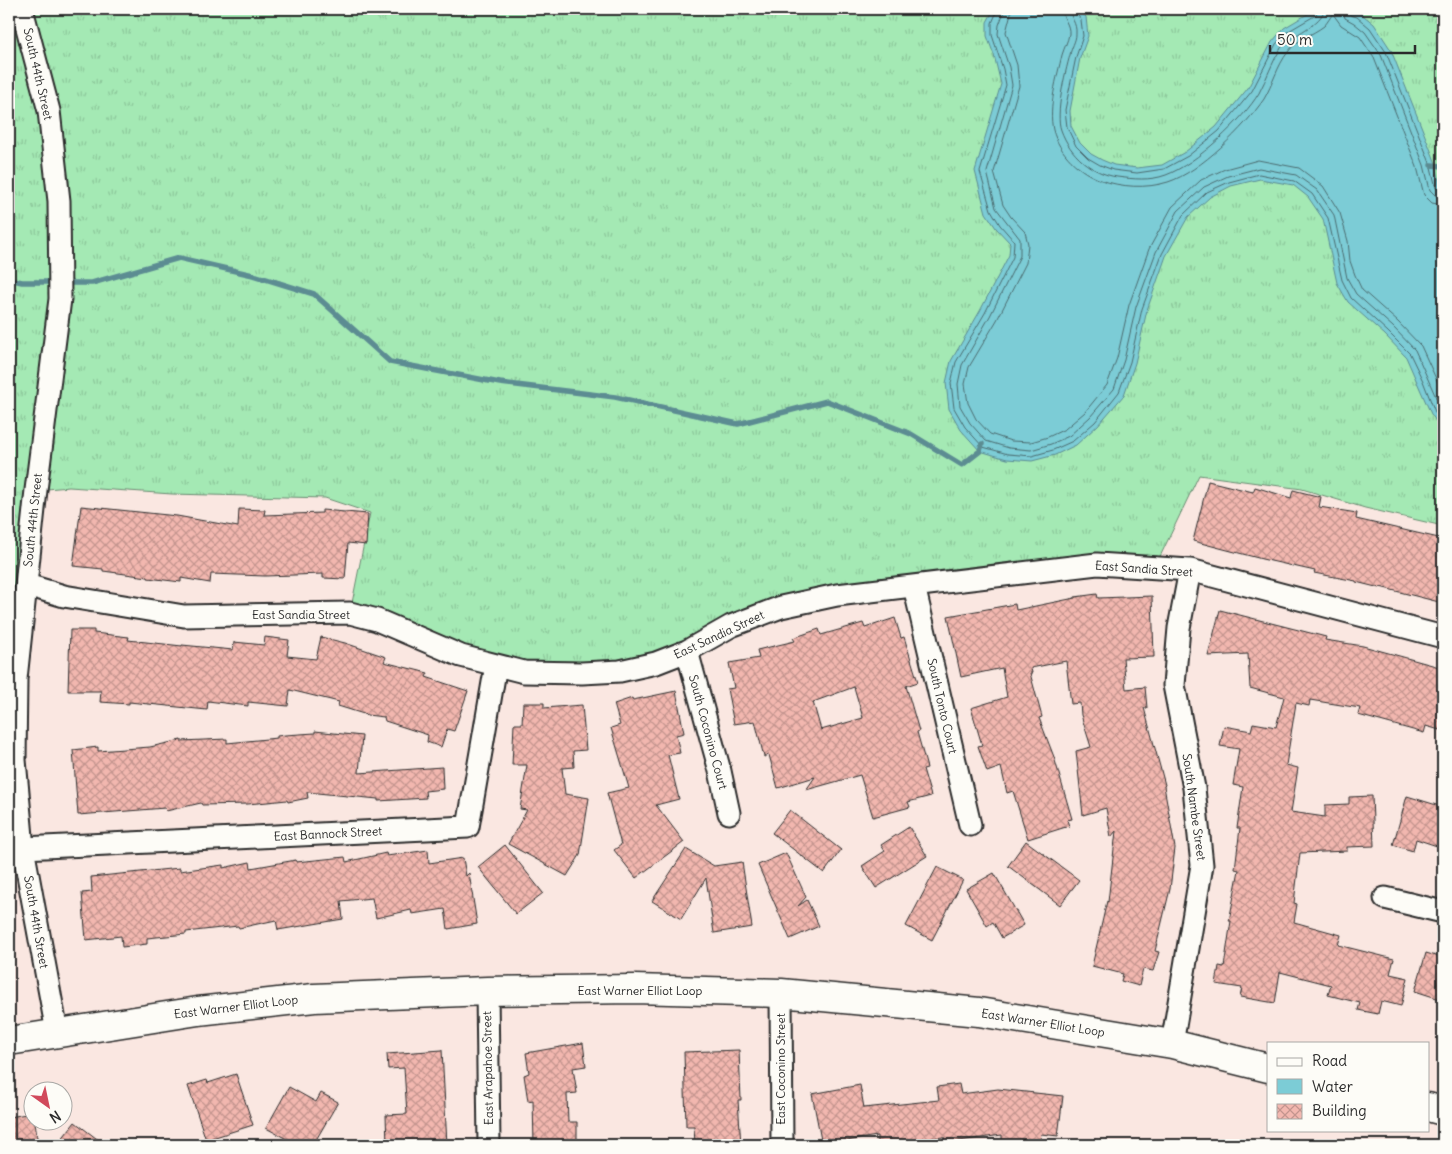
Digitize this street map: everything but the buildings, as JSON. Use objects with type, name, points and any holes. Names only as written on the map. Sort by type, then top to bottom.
[{"type":"main road","name":"East Warner Elliot Loop","points":[[9,1041],[198,1011],[314,998],[487,991],[634,989],[780,993],[979,1012],[1172,1044],[1267,1068]]},
{"type":"main road","points":[[1430,1108],[1443,1111]]},
{"type":"street","name":"South 44th Street","points":[[22,9],[49,110],[59,201],[60,299],[36,490],[16,679],[15,760],[23,848],[57,1032]]},
{"type":"street","name":"East Sandia Street","points":[[27,585],[64,596],[184,616],[350,613],[377,620],[461,656],[524,672],[582,673],[620,671],[656,663],[687,651],[731,626],[781,607],[837,594],[1097,564],[1190,570],[1443,637]]},
{"type":"street","name":"South Nambe Street","points":[[1172,1044],[1202,864],[1194,788],[1174,685],[1179,628],[1190,570]]},
{"type":"street","name":"South Tonto Court","points":[[914,586],[970,826]]},
{"type":"street","name":"South Coconino Court","points":[[687,651],[720,771],[729,813]]},
{"type":"street","name":"East Bannock Street","points":[[23,848],[468,827],[496,665]]},
{"type":"street","points":[[1385,898],[1443,912]]},
{"type":"street","name":"East Arapahoe Street","points":[[487,991],[489,1145]]},
{"type":"street","name":"East Coconino Street","points":[[780,993],[782,1145]]},
{"type":"green space","points":[[9,9],[1443,9],[1443,526],[1365,508],[1302,489],[1199,475],[1155,567],[837,595],[656,663],[524,672],[350,613],[370,513],[325,498],[172,494],[69,487],[36,490],[9,716]]},
{"type":"water","points":[[994,9],[1079,9],[1086,17],[1088,36],[1080,58],[1070,111],[1071,126],[1080,143],[1091,154],[1114,165],[1137,168],[1162,165],[1185,152],[1216,127],[1248,88],[1272,42],[1284,28],[1316,9],[1343,9],[1359,12],[1374,24],[1391,50],[1435,161],[1443,196],[1443,431],[1431,414],[1406,357],[1385,335],[1348,302],[1337,283],[1323,219],[1308,197],[1293,185],[1260,179],[1231,186],[1210,197],[1188,217],[1166,256],[1147,310],[1135,363],[1124,395],[1098,425],[1076,445],[1055,455],[1032,461],[1007,459],[980,451],[961,430],[949,409],[946,383],[951,361],[1009,255],[1010,243],[996,228],[986,213],[975,171],[1001,84],[987,36],[987,22]]},
{"type":"waterway","points":[[1431,165],[1443,166]]},
{"type":"waterway","points":[[64,283],[92,283],[179,258],[253,275],[314,294],[390,362],[500,383],[615,397],[738,424],[827,401],[911,434],[962,465],[980,451],[982,444]]},
{"type":"waterway","points":[[9,279],[22,282],[55,282]]}]
